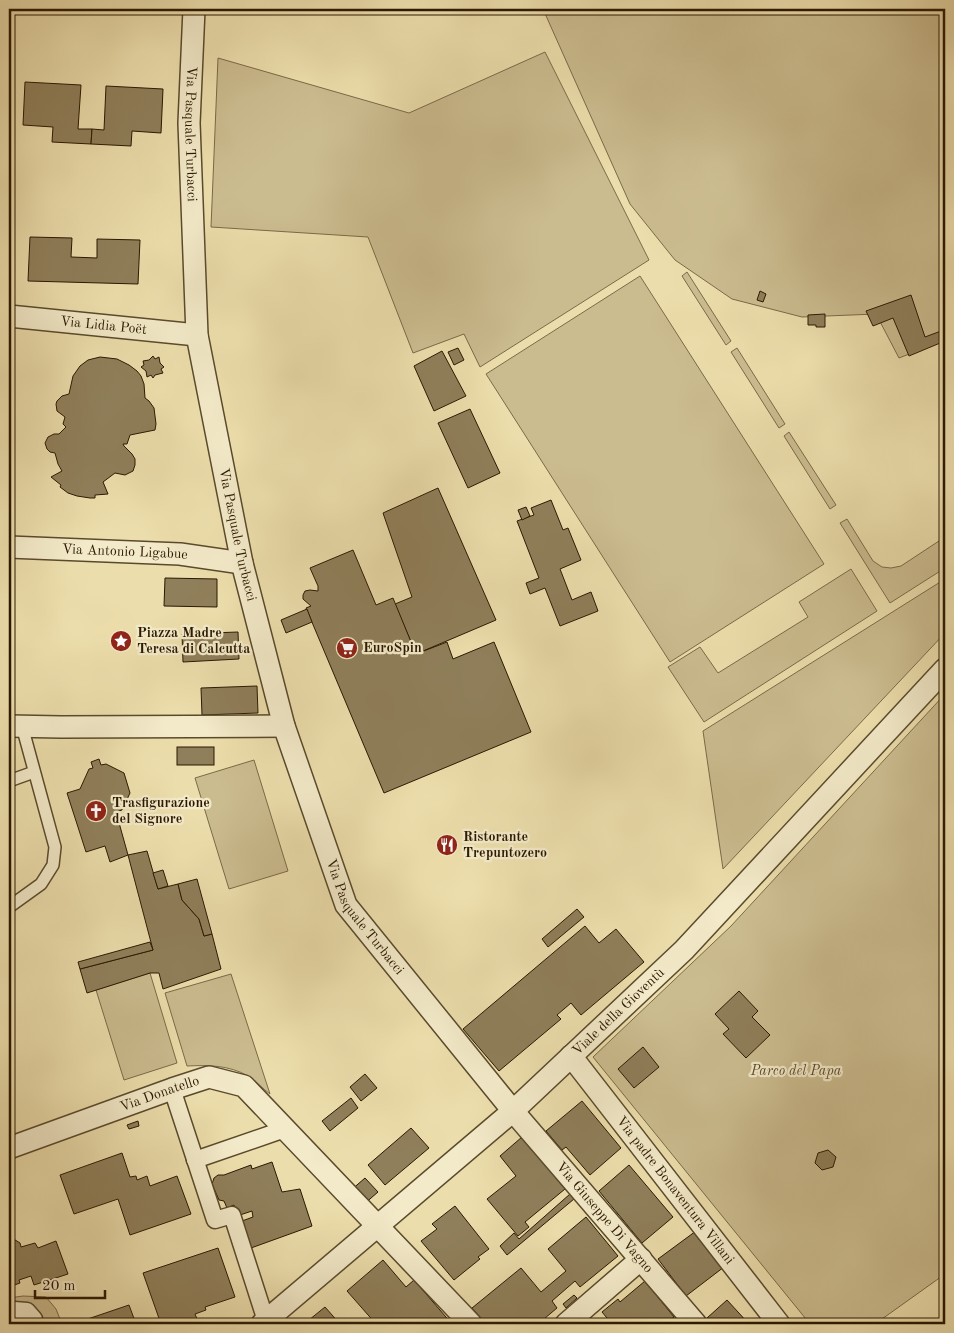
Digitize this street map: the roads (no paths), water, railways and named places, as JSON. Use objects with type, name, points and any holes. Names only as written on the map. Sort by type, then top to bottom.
[{"type":"street","name":"Via Pasquale Turbacci","points":[[194,9],[189,123],[197,335],[242,563],[284,726],[346,905],[513,1111]]},
{"type":"street","name":"Via Lidia Poët","points":[[9,316],[197,335]]},
{"type":"street","name":"Via Antonio Ligabue","points":[[9,547],[180,554],[242,563]]},
{"type":"street","name":"Viale della Gioventù","points":[[264,1323],[513,1111],[684,950],[945,669]]},
{"type":"street","points":[[15,726],[284,726]]},
{"type":"street","name":"Via padre Bonaventura Villani","points":[[571,1056],[779,1324]]},
{"type":"street","name":"Via Donatello","points":[[9,1146],[209,1077],[244,1086],[471,1324]]},
{"type":"street","points":[[172,1089],[215,1220],[232,1215],[264,1323]]},
{"type":"street","name":"Via Giuseppe Di Vagno","points":[[513,1111],[696,1324]]},
{"type":"street","points":[[195,1160],[285,1129]]},
{"type":"street","points":[[566,1324],[641,1259]]},
{"type":"street","points":[[9,1312],[28,1311],[34,1319],[34,1324]]},
{"type":"lane","points":[[9,907],[41,884],[54,865],[55,847],[34,772],[15,726]]},
{"type":"lane","points":[[9,781],[34,772]]},
{"type":"place","name":"Piazza Madre Teresa di Calcutta","points":[[121,641]]},
{"type":"place","name":"EuroSpin","points":[[347,648]]},
{"type":"place","name":"Trasfigurazione del Signore","points":[[96,811]]},
{"type":"place","name":"Ristorante Trepuntozero","points":[[447,845]]},
{"type":"park label","name":"Parco del Papa","points":[[796,1071]]}]
